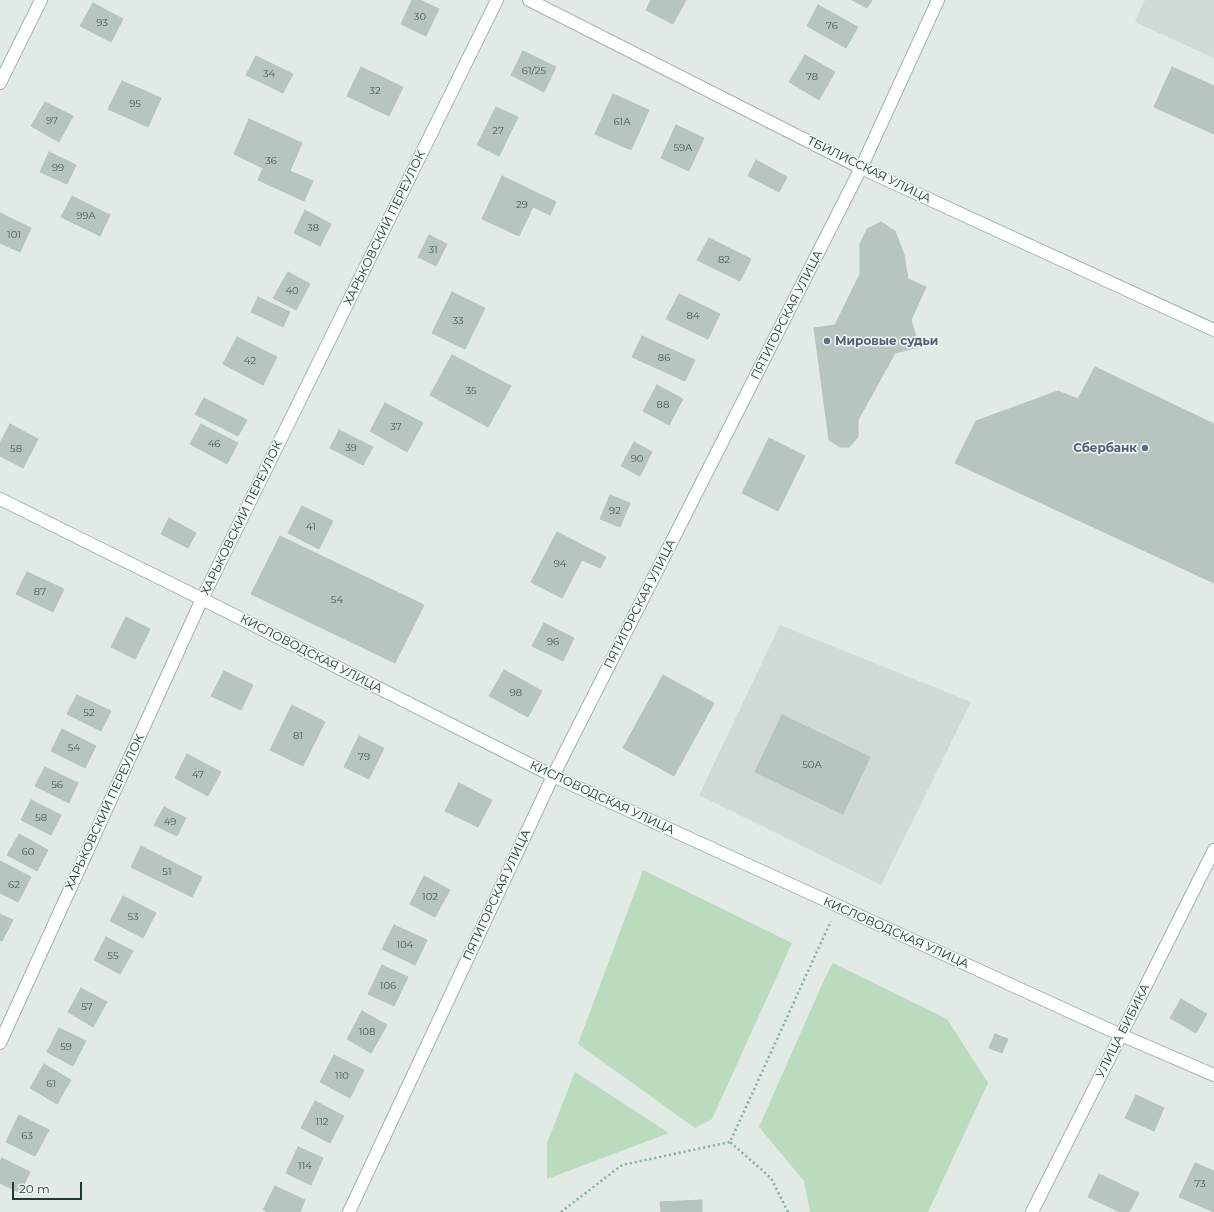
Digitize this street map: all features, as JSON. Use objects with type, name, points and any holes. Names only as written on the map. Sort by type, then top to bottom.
[{"type":"street","points":[[0,83],[41,0]]},
{"type":"street","name":"ХАРЬКОВСКИЙ ПЕРЕУЛОК","points":[[0,1042],[202,599],[497,0]]},
{"type":"street","name":"ТБИЛИССКАЯ УЛИЦА","points":[[529,0],[861,168],[1214,330]]},
{"type":"street","name":"ПЯТИГОРСКАЯ УЛИЦА","points":[[349,1212],[553,776],[861,168],[938,0]]},
{"type":"street","name":"КИСЛОВОДСКАЯ УЛИЦА","points":[[0,499],[553,776],[1121,1035],[1214,1075]]},
{"type":"street","name":"УЛИЦА БИБИКА","points":[[1032,1212],[1214,850]]},
{"type":"path","points":[[730,1142],[838,906]]},
{"type":"path","points":[[561,1212],[622,1165],[730,1142]]},
{"type":"path","points":[[730,1142],[771,1178],[788,1212]]},
{"type":"shaded area","points":[[1145,0],[1214,0],[1214,58],[1135,22]]},
{"type":"shaded area","points":[[780,625],[971,702],[881,885],[699,795]]},
{"type":"green space","points":[[643,870],[792,943],[712,1119],[695,1128],[578,1044]]},
{"type":"green space","points":[[833,963],[947,1019],[988,1083],[928,1212],[810,1212],[804,1181],[759,1127]]},
{"type":"green space","points":[[575,1072],[669,1133],[547,1179],[547,1143]]},
{"type":"building","points":[[412,0],[420,0],[439,9],[426,36],[401,24]]},
{"type":"building","points":[[651,0],[686,0],[673,24],[646,10]]},
{"type":"building","points":[[852,0],[872,0],[867,8]]},
{"type":"building","points":[[93,3],[123,19],[111,42],[80,26]]},
{"type":"building","points":[[818,5],[858,27],[846,48],[807,26]]},
{"type":"building","points":[[523,51],[556,67],[544,92],[511,75]]},
{"type":"building","points":[[805,55],[835,72],[819,100],[789,82]]},
{"type":"building","points":[[256,56],[293,74],[283,93],[246,75]]},
{"type":"building","points":[[361,67],[403,87],[389,116],[347,96]]},
{"type":"building","points":[[1172,67],[1214,86],[1214,134],[1154,107]]},
{"type":"building","points":[[122,81],[161,98],[148,127],[108,109]]},
{"type":"building","points":[[613,94],[649,110],[631,150],[595,134]]},
{"type":"building","points":[[45,102],[73,116],[59,142],[31,126]]},
{"type":"building","points":[[496,107],[518,117],[499,156],[477,145]]},
{"type":"building","points":[[249,119],[302,143],[290,171],[313,181],[304,201],[258,180],[263,168],[234,154]]},
{"type":"building","points":[[676,125],[704,138],[689,171],[661,158]]},
{"type":"building","points":[[49,152],[76,165],[67,184],[40,172]]},
{"type":"building","points":[[756,160],[787,177],[779,192],[748,176]]},
{"type":"building","points":[[502,176],[556,202],[550,215],[533,207],[519,236],[482,219]]},
{"type":"building","points":[[72,196],[110,215],[100,236],[61,217]]},
{"type":"building","points":[[305,210],[331,224],[320,246],[294,233]]},
{"type":"building","points":[[0,213],[31,228],[20,252],[0,243]]},
{"type":"building","points":[[881,222],[895,231],[904,255],[908,279],[926,287],[911,320],[919,347],[895,353],[858,420],[858,437],[849,447],[840,447],[829,440],[814,328],[835,325],[860,274],[860,244],[867,229]]},
{"type":"building","points":[[429,235],[447,244],[436,266],[418,257]]},
{"type":"building","points":[[709,238],[751,259],[740,281],[697,260]]},
{"type":"building","points":[[288,272],[310,284],[296,310],[273,298]]},
{"type":"building","points":[[452,292],[485,308],[465,349],[432,333]]},
{"type":"building","points":[[679,294],[720,314],[708,339],[666,319]]},
{"type":"building","points":[[258,297],[290,312],[283,327],[251,312]]},
{"type":"building","points":[[642,336],[695,360],[685,381],[632,357]]},
{"type":"building","points":[[237,337],[277,357],[263,385],[223,364]]},
{"type":"building","points":[[452,355],[511,386],[488,427],[430,395]]},
{"type":"building","points":[[1095,367],[1214,424],[1214,583],[955,463],[976,421],[1058,391],[1078,399]]},
{"type":"building","points":[[657,385],[683,399],[669,425],[643,411]]},
{"type":"building","points":[[204,398],[247,420],[238,436],[195,414]]},
{"type":"building","points":[[385,403],[423,423],[407,452],[370,431]]},
{"type":"building","points":[[10,424],[38,439],[23,468],[0,456],[0,443]]},
{"type":"building","points":[[201,424],[238,443],[227,464],[190,444]]},
{"type":"building","points":[[339,430],[373,447],[363,465],[330,448]]},
{"type":"building","points":[[769,438],[805,456],[778,511],[742,493]]},
{"type":"building","points":[[634,442],[652,452],[640,476],[621,466]]},
{"type":"building","points":[[610,495],[630,503],[620,527],[600,519]]},
{"type":"building","points":[[302,506],[333,521],[319,549],[288,533]]},
{"type":"building","points":[[169,518],[196,533],[188,548],[161,534]]},
{"type":"building","points":[[557,532],[606,557],[600,568],[582,560],[562,598],[531,582]]},
{"type":"building","points":[[280,536],[424,605],[395,663],[251,594]]},
{"type":"building","points":[[27,572],[64,589],[53,612],[16,594]]},
{"type":"building","points":[[126,617],[150,629],[135,659],[111,647]]},
{"type":"building","points":[[544,623],[574,638],[563,661],[532,646]]},
{"type":"building","points":[[504,670],[542,691],[528,717],[489,696]]},
{"type":"building","points":[[224,671],[253,685],[241,710],[211,696]]},
{"type":"building","points":[[663,675],[714,703],[674,776],[623,748]]},
{"type":"building","points":[[77,695],[111,711],[101,731],[67,714]]},
{"type":"building","points":[[292,705],[325,722],[303,766],[270,750]]},
{"type":"building","points":[[782,715],[870,757],[843,814],[755,772]]},
{"type":"building","points":[[62,729],[96,746],[85,768],[51,751]]},
{"type":"building","points":[[359,736],[384,748],[369,779],[344,767]]},
{"type":"building","points":[[187,754],[221,772],[208,796],[175,778]]},
{"type":"building","points":[[45,767],[78,783],[69,803],[35,786]]},
{"type":"building","points":[[459,783],[492,800],[478,827],[445,811]]},
{"type":"building","points":[[31,800],[61,815],[51,835],[21,820]]},
{"type":"building","points":[[164,807],[186,818],[177,836],[154,825]]},
{"type":"building","points":[[19,834],[48,850],[37,871],[7,855]]},
{"type":"building","points":[[141,846],[202,877],[192,897],[131,867]]},
{"type":"building","points":[[0,861],[31,877],[18,902],[0,893]]},
{"type":"building","points":[[424,876],[450,890],[435,917],[410,904]]},
{"type":"building","points":[[123,896],[156,913],[143,938],[110,921]]},
{"type":"building","points":[[0,914],[13,920],[2,941],[0,940]]},
{"type":"building","points":[[394,925],[427,940],[415,965],[382,949]]},
{"type":"building","points":[[106,937],[133,951],[120,974],[94,960]]},
{"type":"building","points":[[382,965],[408,977],[394,1006],[368,994]]},
{"type":"building","points":[[81,988],[107,1002],[93,1027],[68,1012]]},
{"type":"building","points":[[1181,999],[1207,1014],[1196,1033],[1170,1018]]},
{"type":"building","points":[[362,1011],[387,1025],[371,1053],[347,1039]]},
{"type":"building","points":[[59,1028],[86,1041],[73,1066],[47,1052]]},
{"type":"building","points":[[995,1034],[1008,1039],[1002,1053],[989,1048]]},
{"type":"building","points":[[334,1055],[364,1070],[350,1098],[320,1082]]},
{"type":"building","points":[[44,1064],[71,1080],[57,1104],[30,1088]]},
{"type":"building","points":[[1136,1095],[1164,1108],[1154,1131],[1125,1118]]},
{"type":"building","points":[[315,1101],[344,1116],[330,1143],[301,1128]]},
{"type":"building","points":[[19,1115],[49,1130],[35,1156],[6,1142]]},
{"type":"building","points":[[298,1147],[323,1158],[311,1185],[286,1173]]},
{"type":"building","points":[[2,1158],[30,1172],[20,1193],[0,1183],[0,1161]]},
{"type":"building","points":[[1195,1163],[1214,1171],[1214,1212],[1179,1197]]},
{"type":"building","points":[[1099,1174],[1139,1193],[1129,1212],[1120,1212],[1088,1197]]},
{"type":"building","points":[[275,1186],[305,1200],[300,1212],[268,1212],[263,1210]]},
{"type":"building","points":[[702,1200],[702,1212],[661,1212],[660,1202]]},
{"type":"place","name":"Мировые судьи","points":[[827,341]]},
{"type":"place","name":"Сбербанк","points":[[1145,448]]}]
